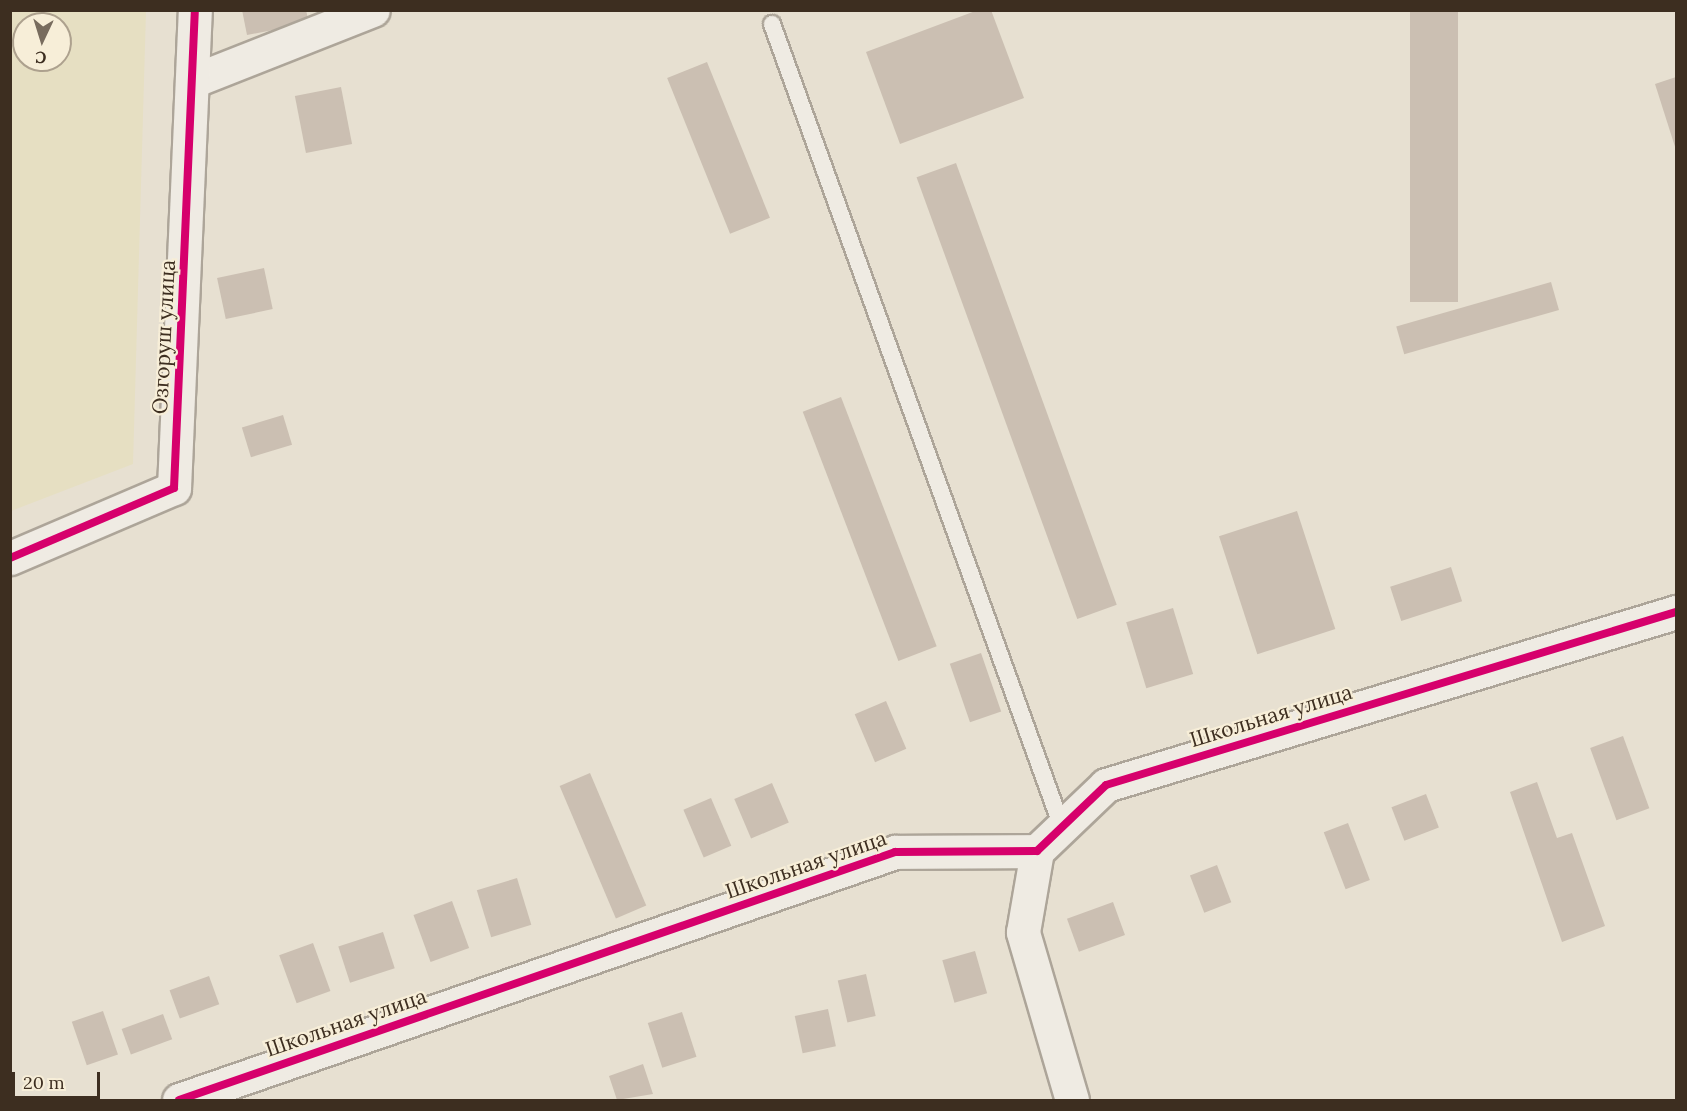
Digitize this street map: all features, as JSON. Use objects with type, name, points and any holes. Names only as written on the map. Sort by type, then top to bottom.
[{"type":"street","name":"Озгоруш улица","points":[[10,558],[174,488],[195,80],[195,10]]},
{"type":"street","points":[[195,80],[373,10]]},
{"type":"street","name":"Школьная улица","points":[[178,1101],[895,852],[1037,851],[1106,785],[1677,612]]},
{"type":"street","points":[[1037,851],[1023,932],[1072,1101]]},
{"type":"lane","points":[[772,24],[1062,827]]},
{"type":"shaded area","points":[[11,10],[146,11],[133,464],[11,511]]},
{"type":"building","points":[[242,10],[306,10],[309,23],[247,35]]},
{"type":"building","points":[[978,10],[991,10],[1024,98],[900,144],[866,52]]},
{"type":"building","points":[[1410,10],[1458,10],[1458,302],[1410,302]]},
{"type":"building","points":[[707,62],[770,218],[730,234],[667,78]]},
{"type":"building","points":[[1676,77],[1676,150],[1655,84]]},
{"type":"building","points":[[341,87],[352,144],[306,153],[295,96]]},
{"type":"building","points":[[956,163],[1117,605],[1077,619],[917,177]]},
{"type":"building","points":[[264,268],[273,309],[226,319],[217,278]]},
{"type":"building","points":[[1551,282],[1559,310],[1404,354],[1396,326]]},
{"type":"building","points":[[841,397],[937,646],[898,661],[803,412]]},
{"type":"building","points":[[283,415],[292,445],[251,457],[242,428]]},
{"type":"building","points":[[1297,511],[1335,629],[1257,654],[1219,536]]},
{"type":"building","points":[[1451,567],[1462,601],[1401,621],[1390,587]]},
{"type":"building","points":[[1173,608],[1193,674],[1146,688],[1126,622]]},
{"type":"building","points":[[981,653],[1001,712],[970,722],[950,664]]},
{"type":"building","points":[[886,701],[906,749],[875,762],[855,714]]},
{"type":"building","points":[[1623,736],[1649,808],[1616,820],[1590,748]]},
{"type":"building","points":[[590,773],[646,906],[616,918],[560,786]]},
{"type":"building","points":[[1537,782],[1557,838],[1572,833],[1605,926],[1562,942],[1510,792]]},
{"type":"building","points":[[772,783],[789,823],[751,839],[734,799]]},
{"type":"building","points":[[1426,794],[1439,828],[1404,841],[1391,807]]},
{"type":"building","points":[[711,798],[731,846],[704,858],[683,810]]},
{"type":"building","points":[[1348,823],[1370,880],[1346,889],[1324,832]]},
{"type":"building","points":[[1217,865],[1231,902],[1204,913],[1190,875]]},
{"type":"building","points":[[517,878],[531,925],[491,937],[477,890]]},
{"type":"building","points":[[452,901],[469,948],[431,962],[413,915]]},
{"type":"building","points":[[1113,902],[1125,935],[1079,952],[1067,919]]},
{"type":"building","points":[[383,932],[395,968],[350,983],[338,947]]},
{"type":"building","points":[[313,943],[330,991],[297,1003],[279,955]]},
{"type":"building","points":[[975,951],[987,993],[954,1003],[942,960]]},
{"type":"building","points":[[866,974],[876,1016],[847,1022],[838,981]]},
{"type":"building","points":[[209,976],[219,1004],[180,1019],[170,990]]},
{"type":"building","points":[[828,1009],[836,1046],[803,1053],[795,1016]]},
{"type":"building","points":[[103,1011],[118,1054],[87,1065],[72,1022]]},
{"type":"building","points":[[682,1012],[697,1057],[662,1068],[648,1023]]},
{"type":"building","points":[[163,1014],[172,1039],[131,1054],[122,1029]]},
{"type":"building","points":[[643,1064],[653,1094],[617,1100],[609,1076]]},
{"type":"cycle path","points":[[10,558],[174,488],[195,10]]},
{"type":"cycle path","points":[[179,1100],[895,852],[1037,851],[1106,785],[1676,612]]}]
